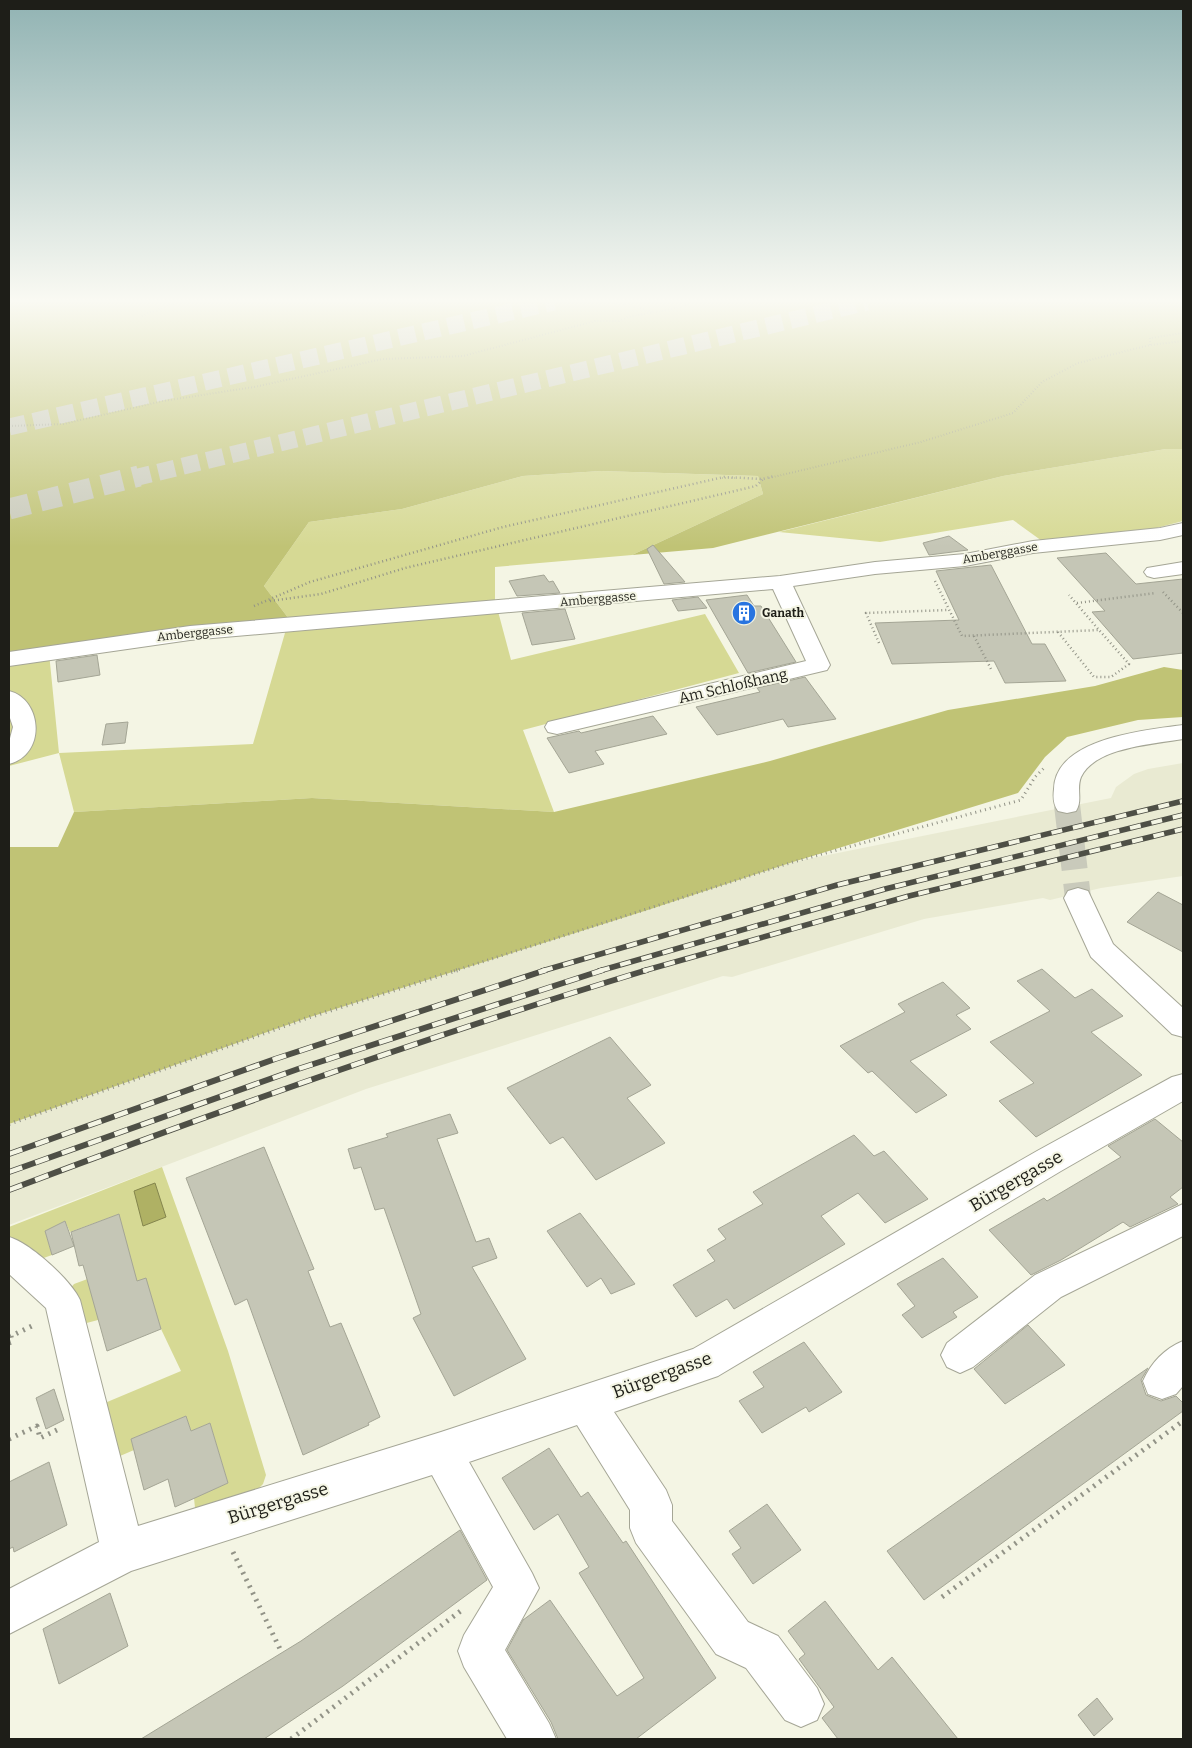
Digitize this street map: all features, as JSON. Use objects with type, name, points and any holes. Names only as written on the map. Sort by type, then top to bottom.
[{"type":"street","name":"Amberggasse","points":[[10,662],[190,633],[780,582],[964,560],[1033,547],[1160,534],[1183,529]]},
{"type":"street","points":[[1155,579],[1183,568]]},
{"type":"street","name":"Am Schloßhang","points":[[557,727],[818,665],[780,582]]},
{"type":"street","points":[[9,698],[18,708],[25,723],[24,738],[9,756]]},
{"type":"street","points":[[1067,805],[1068,778],[1074,766],[1088,755],[1123,742],[1183,732]]},
{"type":"street","points":[[1078,898],[1101,950],[1183,1026]]},
{"type":"street","name":"Bürgergasse","points":[[9,1612],[123,1552],[441,1452],[704,1363],[1050,1161],[1183,1086]]},
{"type":"street","points":[[960,1356],[1048,1286],[1183,1219]]},
{"type":"street","points":[[9,1252],[62,1300],[123,1552]]},
{"type":"street","points":[[585,1403],[651,1505],[651,1528],[732,1638],[762,1652],[801,1704]]},
{"type":"street","points":[[441,1452],[516,1588],[480,1651],[533,1739]]},
{"type":"path","points":[[9,426],[63,424],[163,401],[270,384]]},
{"type":"path","points":[[249,607],[310,582],[503,527],[724,477],[764,479],[921,442],[1013,413],[1041,384]]},
{"type":"path","points":[[267,601],[291,601],[403,568],[623,520],[756,486],[764,479]]},
{"type":"path","points":[[928,564],[948,610],[962,636],[1099,630]]},
{"type":"path","points":[[1155,579],[1163,592],[1183,612]]},
{"type":"path","points":[[1077,604],[1163,592]]},
{"type":"path","points":[[1058,632],[1094,677],[1111,677],[1129,664],[1069,595]]},
{"type":"path","points":[[879,643],[866,613],[948,610]]},
{"type":"path","points":[[974,636],[991,669]]},
{"type":"path","points":[[9,1124],[306,1018],[793,862],[1021,800],[1035,777],[1050,760]]},
{"type":"path","points":[[9,1343],[12,1342],[11,1336],[38,1323],[41,1330]]},
{"type":"path","points":[[942,1597],[1183,1421]]},
{"type":"path","points":[[9,1439],[37,1426],[40,1438],[65,1426]]},
{"type":"path","points":[[218,1522],[282,1653]]},
{"type":"path","points":[[291,1739],[470,1604]]},
{"type":"shaded area","points":[[9,384],[1183,384],[1183,449],[1166,449],[1003,476],[713,548],[632,555],[763,494],[758,476],[601,471],[523,476],[402,509],[309,522],[264,586],[289,619],[49,653],[9,651]]},
{"type":"shaded area","points":[[1166,449],[1183,449],[1183,521],[1137,533],[1042,541],[1013,520],[880,542],[779,532],[1003,476]]},
{"type":"shaded area","points":[[601,471],[758,476],[763,494],[632,555],[495,567],[495,600],[511,660],[705,614],[739,673],[523,730],[554,812],[312,798],[74,812],[59,753],[253,744],[289,619],[264,586],[309,522],[402,509],[523,476]]},
{"type":"shaded area","points":[[49,653],[59,753],[9,766],[9,660]]},
{"type":"shaded area","points":[[1164,667],[1183,670],[1183,717],[1138,720],[1067,737],[1045,757],[1018,793],[793,862],[307,1018],[9,1124],[9,847],[58,847],[74,812],[312,798],[554,812],[770,761],[948,710],[1095,686]]},
{"type":"shaded area","points":[[1183,763],[1183,876],[1101,888],[1050,900],[1043,898],[924,919],[732,977],[723,976],[366,1089],[9,1225],[9,1124],[307,1018],[793,862],[1111,798],[1116,787],[1134,774],[1148,769]]},
{"type":"shaded area","points":[[162,1167],[228,1351],[266,1475],[263,1484],[256,1491],[195,1508],[194,1498],[228,1483],[210,1423],[191,1431],[186,1416],[131,1439],[134,1450],[113,1459],[100,1405],[181,1371],[161,1329],[145,1278],[98,1320],[79,1325],[70,1289],[74,1284],[101,1274],[119,1214],[70,1232],[65,1221],[45,1231],[52,1255],[38,1260],[9,1240],[9,1227]]},
{"type":"shaded area","points":[[155,1183],[166,1217],[143,1226],[134,1191]]},
{"type":"building","points":[[949,536],[968,550],[929,555],[923,543]]},
{"type":"building","points":[[653,545],[685,582],[664,584],[647,549]]},
{"type":"building","points":[[1106,553],[1136,584],[1183,579],[1183,653],[1133,659],[1092,612],[1105,611],[1057,558]]},
{"type":"building","points":[[991,565],[1032,644],[1045,644],[1066,681],[1005,683],[994,661],[892,664],[875,623],[959,620],[936,571]]},
{"type":"building","points":[[544,575],[549,582],[553,581],[560,593],[517,596],[509,581]]},
{"type":"building","points":[[747,595],[754,606],[761,606],[796,662],[748,673],[706,600]]},
{"type":"building","points":[[698,597],[707,608],[678,611],[672,600]]},
{"type":"building","points":[[565,609],[575,639],[532,645],[522,613]]},
{"type":"building","points":[[97,655],[100,675],[58,682],[56,661]]},
{"type":"building","points":[[805,677],[836,719],[788,727],[783,719],[717,735],[696,707],[760,692],[757,688]]},
{"type":"building","points":[[653,716],[667,734],[595,751],[604,764],[569,773],[547,738],[579,731],[581,733]]},
{"type":"building","points":[[128,722],[125,743],[102,745],[106,724]]},
{"type":"building","points":[[1158,892],[1183,905],[1183,952],[1127,922]]},
{"type":"building","points":[[1042,969],[1075,998],[1092,989],[1123,1016],[1091,1032],[1142,1075],[1036,1137],[999,1101],[1034,1083],[990,1042],[1050,1011],[1017,981]]},
{"type":"building","points":[[943,982],[970,1008],[956,1015],[971,1029],[910,1061],[947,1095],[916,1113],[872,1071],[868,1073],[840,1046],[905,1012],[898,1004]]},
{"type":"building","points":[[610,1037],[651,1085],[627,1098],[665,1143],[596,1180],[563,1137],[550,1144],[507,1088]]},
{"type":"building","points":[[450,1114],[458,1133],[437,1139],[476,1242],[489,1238],[497,1258],[472,1267],[526,1359],[454,1396],[413,1318],[421,1314],[384,1208],[375,1210],[361,1167],[354,1169],[348,1149],[388,1137],[386,1134]]},
{"type":"building","points":[[1155,1119],[1183,1142],[1183,1187],[1170,1197],[1178,1204],[1130,1227],[1123,1222],[1061,1260],[1031,1275],[989,1230],[1044,1198],[1047,1201],[1121,1157],[1108,1146]]},
{"type":"building","points":[[854,1135],[874,1156],[884,1151],[928,1199],[885,1223],[858,1193],[821,1216],[845,1244],[734,1309],[727,1299],[696,1317],[673,1285],[715,1261],[707,1250],[726,1239],[718,1229],[763,1204],[753,1192]]},
{"type":"building","points":[[264,1147],[314,1269],[308,1271],[330,1327],[341,1323],[380,1417],[368,1423],[369,1425],[303,1455],[247,1299],[235,1305],[186,1178]]},
{"type":"building","points":[[580,1213],[635,1284],[611,1294],[601,1278],[587,1287],[547,1231]]},
{"type":"building","points":[[119,1214],[137,1281],[146,1278],[161,1329],[107,1351],[83,1265],[79,1266],[71,1232]]},
{"type":"building","points":[[65,1221],[74,1246],[52,1255],[45,1231]]},
{"type":"building","points":[[943,1258],[978,1297],[953,1312],[957,1317],[922,1338],[902,1315],[915,1306],[897,1284]]},
{"type":"building","points":[[1028,1325],[1065,1365],[1005,1404],[974,1369]]},
{"type":"building","points":[[804,1342],[842,1392],[809,1412],[806,1407],[762,1433],[739,1401],[764,1387],[753,1372]]},
{"type":"building","points":[[1148,1368],[1141,1380],[1146,1395],[1161,1401],[1176,1396],[1183,1403],[1183,1411],[924,1600],[887,1551]]},
{"type":"building","points":[[54,1389],[64,1420],[46,1429],[36,1398]]},
{"type":"building","points":[[186,1416],[191,1431],[210,1423],[228,1483],[175,1507],[168,1479],[144,1490],[131,1439]]},
{"type":"building","points":[[549,1448],[581,1497],[588,1492],[623,1543],[626,1541],[716,1678],[636,1739],[558,1739],[551,1722],[507,1650],[523,1620],[550,1600],[617,1696],[644,1678],[579,1573],[589,1567],[558,1514],[534,1530],[502,1478]]},
{"type":"building","points":[[49,1462],[67,1525],[14,1552],[13,1547],[9,1549],[9,1482]]},
{"type":"building","points":[[767,1504],[801,1550],[753,1584],[732,1554],[741,1548],[729,1531]]},
{"type":"building","points":[[460,1530],[487,1580],[343,1686],[264,1739],[141,1739],[301,1641]]},
{"type":"building","points":[[110,1593],[128,1646],[59,1684],[43,1629]]},
{"type":"building","points":[[825,1601],[878,1670],[892,1657],[958,1739],[838,1739],[822,1718],[834,1707],[799,1659],[805,1654],[788,1631]]},
{"type":"building","points":[[1097,1698],[1113,1719],[1094,1736],[1078,1715]]},
{"type":"tunnel","points":[[9,427],[198,384]]},
{"type":"tunnel","points":[[134,478],[527,384]]},
{"type":"tunnel","points":[[9,509],[139,476]]},
{"type":"tunnel","points":[[1067,805],[1078,898]]},
{"type":"railway","points":[[542,971],[837,885],[1183,801]]},
{"type":"railway","points":[[599,971],[885,889],[1183,815]]},
{"type":"railway","points":[[643,971],[909,896],[1183,829]]},
{"type":"railway","points":[[9,1154],[275,1059],[546,970]]},
{"type":"railway","points":[[9,1172],[298,1069],[603,970]]},
{"type":"railway","points":[[9,1190],[327,1074],[647,970]]},
{"type":"place","name":"Ganath","points":[[744,613]]}]
